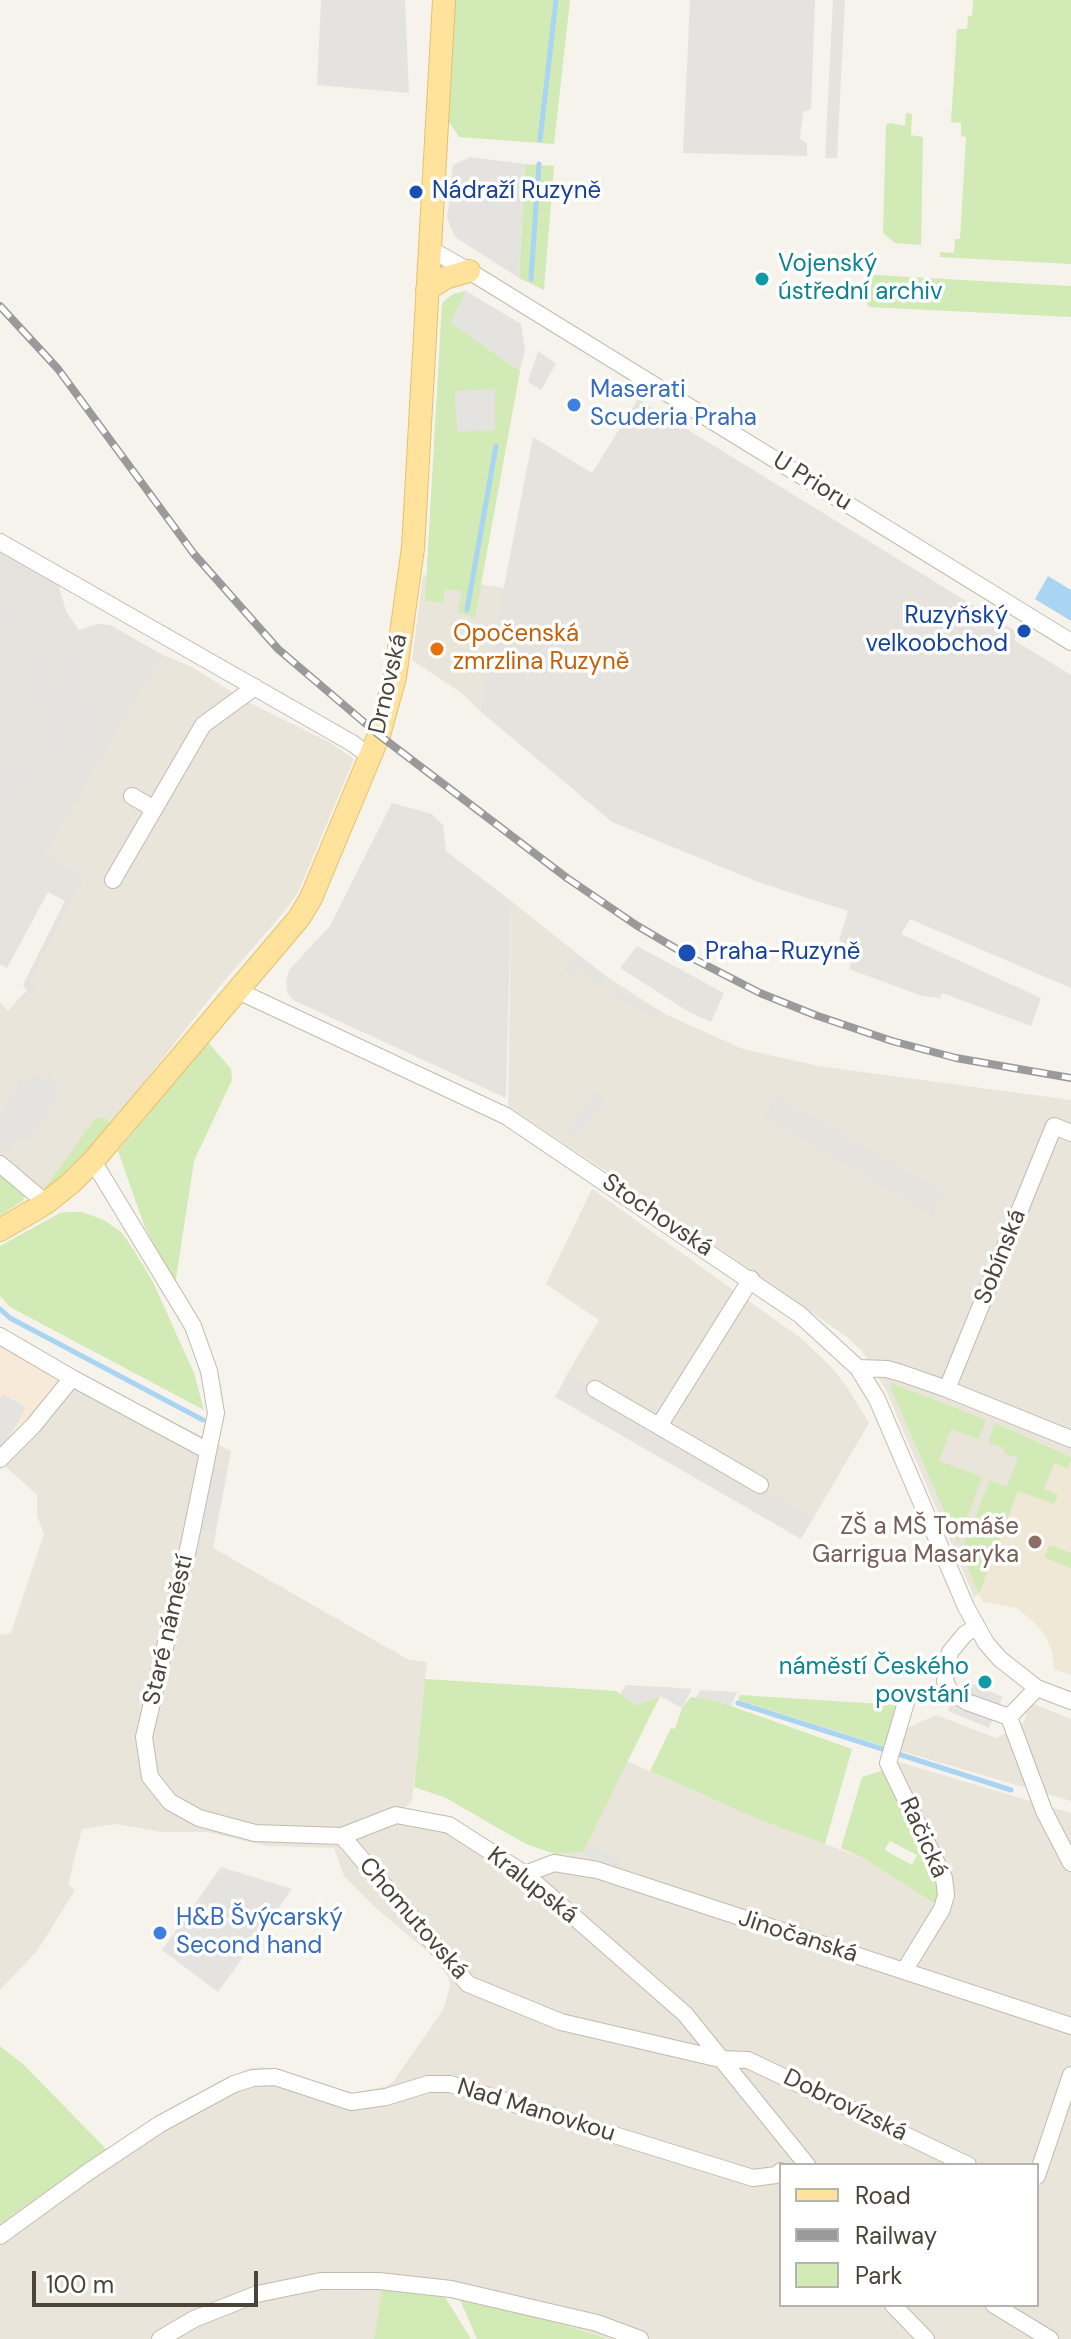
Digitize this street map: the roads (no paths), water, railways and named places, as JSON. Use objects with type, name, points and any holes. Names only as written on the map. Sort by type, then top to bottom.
[{"type":"main road","name":"Drnovská","points":[[0,1230],[46,1203],[93,1161],[306,908],[379,735],[395,677],[413,548],[444,0]]},
{"type":"main road","points":[[427,290],[445,278],[469,271]]},
{"type":"street","name":"U Prioru","points":[[430,249],[1071,642]]},
{"type":"street","points":[[0,542],[352,743],[371,757]]},
{"type":"street","points":[[113,880],[203,725],[255,687]]},
{"type":"street","points":[[132,796],[154,809]]},
{"type":"street","name":"Stochovská","points":[[236,990],[506,1116],[751,1279],[799,1314],[858,1368]]},
{"type":"street","name":"Sobínská","points":[[947,1389],[1054,1126],[1071,1133]]},
{"type":"street","name":"Staré náměstí","points":[[93,1161],[193,1326],[209,1371],[216,1413],[144,1737],[150,1777],[170,1802]]},
{"type":"street","points":[[0,1164],[46,1203]]},
{"type":"street","points":[[659,1426],[751,1279]]},
{"type":"street","points":[[0,1336],[208,1451]]},
{"type":"street","points":[[858,1368],[887,1369],[947,1389],[1071,1439]]},
{"type":"street","points":[[858,1368],[886,1419],[976,1627],[1000,1659],[1037,1688],[1071,1701]]},
{"type":"street","points":[[0,1459],[33,1426],[72,1378]]},
{"type":"street","points":[[595,1389],[760,1485]]},
{"type":"street","points":[[976,1627],[965,1634],[950,1652],[945,1681],[950,1691],[967,1702],[1009,1717],[1044,1811],[1071,1863]]},
{"type":"street","points":[[1009,1717],[1037,1688]]},
{"type":"street","name":"Račická","points":[[904,1971],[942,1909],[946,1895],[944,1878],[888,1763],[907,1699]]},
{"type":"street","name":"Kralupská","points":[[170,1802],[199,1818],[255,1833],[342,1836],[396,1815],[449,1825],[525,1874],[685,2014],[799,2163]]},
{"type":"street","name":"Chomutovská","points":[[342,1836],[468,1984],[561,2022],[720,2059]]},
{"type":"street","name":"Jinočanská","points":[[525,1874],[554,1863],[597,1870],[1071,2026]]},
{"type":"street","name":"Dobrovízská","points":[[720,2059],[748,2060],[964,2163]]},
{"type":"street","points":[[1039,2170],[1071,2075]]},
{"type":"street","name":"Nad Manovkou","points":[[0,2236],[160,2124],[234,2084],[253,2078],[275,2077],[351,2102],[386,2097],[428,2084],[450,2084],[753,2178],[779,2173]]},
{"type":"street","points":[[160,2339],[194,2319],[257,2294],[321,2281],[428,2285],[597,2323],[640,2339]]},
{"type":"street","points":[[895,2307],[926,2339]]},
{"type":"street","points":[[997,2307],[1050,2339]]},
{"type":"water","points":[[1048,576],[1071,590],[1071,621],[1035,599]]},
{"type":"waterway","points":[[540,140],[556,0]]},
{"type":"waterway","points":[[531,279],[539,164]]},
{"type":"waterway","points":[[467,610],[496,446]]},
{"type":"waterway","points":[[0,1309],[10,1318],[203,1420]]},
{"type":"waterway","points":[[738,1703],[1011,1790]]},
{"type":"railway","points":[[0,306],[58,369],[194,554],[278,649],[379,735],[567,878],[692,958],[760,993],[815,1015],[892,1041],[956,1058],[1071,1078]]},
{"type":"place","name":"Nádraží Ruzyně","points":[[416,192]]},
{"type":"place","name":"Vojenský ústřední archiv","points":[[762,279]]},
{"type":"place","name":"Maserati Scuderia Praha","points":[[574,405]]},
{"type":"place","name":"Ruzyňský velkoobchod","points":[[1024,631]]},
{"type":"place","name":"Opočenská zmrzlina Ruzyně","points":[[437,649]]},
{"type":"place","name":"Praha-Ruzyně","points":[[687,953]]},
{"type":"place","name":"ZŠ a MŠ Tomáše Garrigua Masaryka","points":[[1035,1542]]},
{"type":"place","name":"náměstí Českého povstání","points":[[985,1682]]},
{"type":"place","name":"H&B Švýcarský Second hand","points":[[160,1933]]}]
